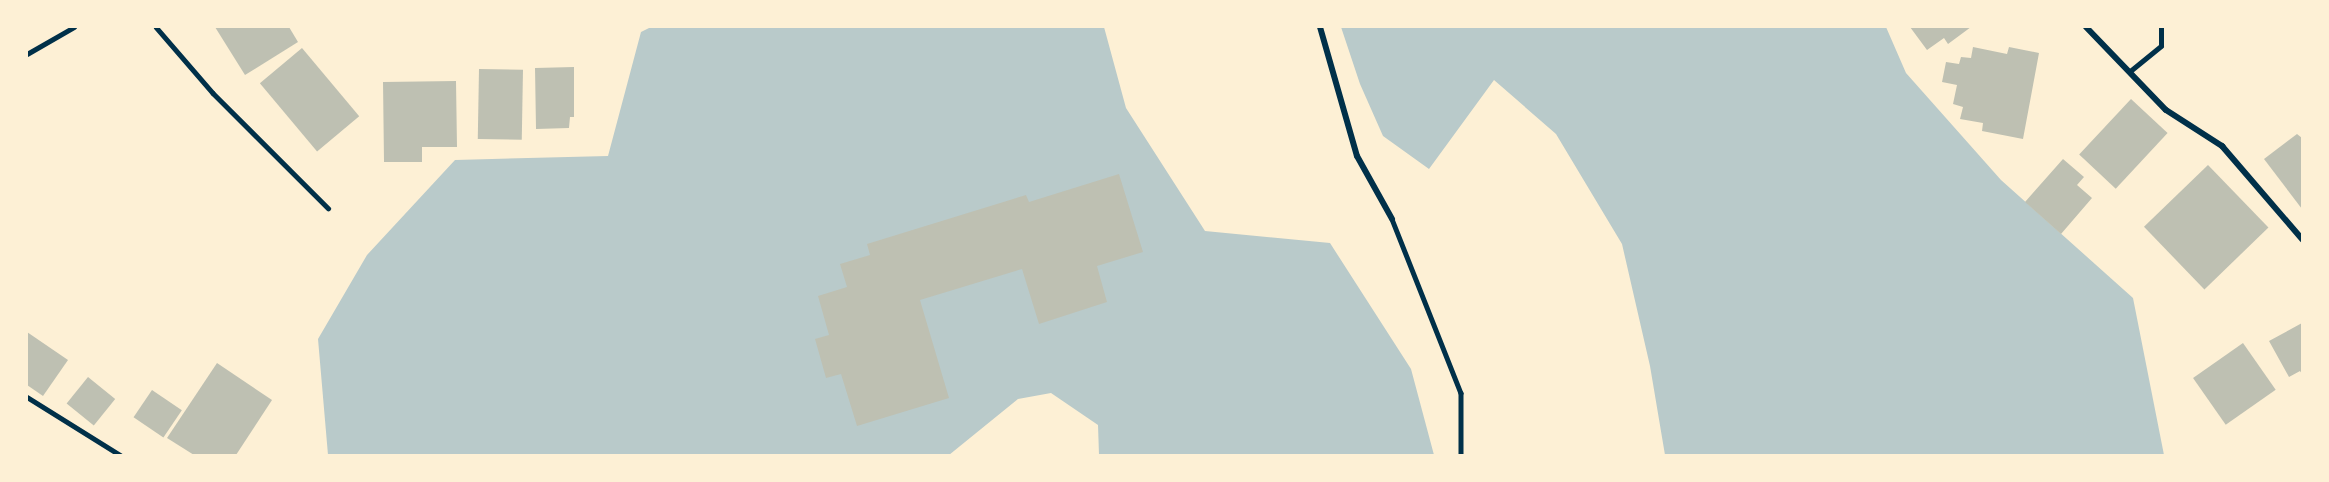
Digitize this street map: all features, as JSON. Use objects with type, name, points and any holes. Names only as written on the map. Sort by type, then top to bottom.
[{"type":"street","points":[[1320,27],[1357,156],[1392,219]]},
{"type":"street","points":[[2086,27],[2166,110],[2222,146],[2302,239]]},
{"type":"lane","points":[[27,54],[74,27]]},
{"type":"lane","points":[[156,27],[213,93],[328,208]]},
{"type":"lane","points":[[2128,72],[2160,46],[2161,27]]},
{"type":"lane","points":[[1392,219],[1461,393],[1461,455]]},
{"type":"lane","points":[[27,397],[120,455]]},
{"type":"shaded area","points":[[651,27],[1104,27],[1126,108],[1205,231],[1330,243],[1411,369],[1434,455],[1099,455],[1098,425],[1051,393],[1018,399],[949,455],[328,455],[318,339],[367,255],[455,160],[608,156],[641,32]]},
{"type":"shaded area","points":[[1341,27],[1886,27],[1906,73],[2001,180],[2133,298],[2164,455],[1665,455],[1650,366],[1622,244],[1556,134],[1494,80],[1429,169],[1383,136],[1360,84]]},
{"type":"building","points":[[215,27],[289,27],[298,42],[245,75]]},
{"type":"building","points":[[1910,27],[1971,27],[1948,44],[1944,38],[1927,50]]},
{"type":"building","points":[[1973,47],[2007,54],[2009,47],[2039,53],[2023,139],[1982,131],[1983,123],[1960,119],[1963,107],[1953,104],[1957,85],[1942,82],[1946,62],[1959,64],[1961,57],[1971,58]]},
{"type":"building","points":[[302,48],[359,116],[317,152],[260,83]]},
{"type":"building","points":[[574,67],[574,117],[570,117],[569,128],[536,129],[535,68]]},
{"type":"building","points":[[479,69],[523,70],[522,140],[478,139]]},
{"type":"building","points":[[456,81],[457,147],[422,147],[422,162],[384,162],[383,82]]},
{"type":"building","points":[[2131,99],[2168,133],[2116,189],[2079,155]]},
{"type":"building","points":[[2297,134],[2302,138],[2302,209],[2264,159]]},
{"type":"building","points":[[2063,159],[2084,177],[2077,185],[2092,198],[2061,234],[2025,202]]},
{"type":"building","points":[[2208,165],[2268,228],[2204,289],[2144,227]]},
{"type":"building","points":[[1119,174],[1143,252],[1097,266],[1107,302],[1039,324],[1022,269],[920,300],[949,398],[857,426],[841,374],[826,378],[815,339],[829,335],[818,296],[847,287],[840,264],[870,255],[867,244],[1026,195],[1029,202]]},
{"type":"building","points":[[2302,323],[2302,374],[2300,371],[2289,377],[2269,341]]},
{"type":"building","points":[[27,332],[68,360],[43,396],[27,385]]},
{"type":"building","points":[[2243,343],[2276,390],[2226,425],[2193,378]]},
{"type":"building","points":[[217,363],[272,400],[236,455],[194,455],[167,438]]},
{"type":"building","points":[[88,377],[115,399],[94,425],[67,403]]},
{"type":"building","points":[[152,390],[182,410],[163,437],[134,417]]}]
